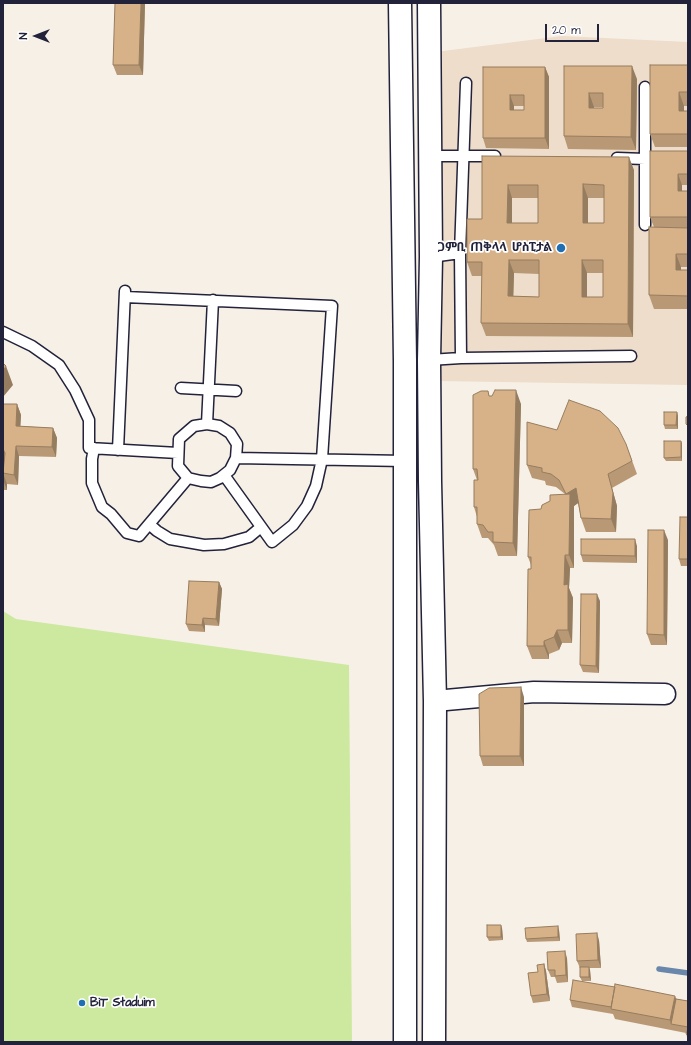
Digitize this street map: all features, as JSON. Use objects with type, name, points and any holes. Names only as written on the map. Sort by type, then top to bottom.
[{"type":"street","points":[[400,3],[405,361],[405,1042]]},
{"type":"street","points":[[429,3],[429,156],[431,257],[429,360],[430,481],[435,701],[434,1042]]},
{"type":"street","points":[[403,156],[429,156]]},
{"type":"street","points":[[405,361],[429,360]]},
{"type":"street","points":[[406,708],[435,701],[534,692],[665,694]]},
{"type":"lane","points":[[461,358],[460,254],[466,82]]},
{"type":"lane","points":[[645,87],[646,225]]},
{"type":"lane","points":[[429,156],[502,156]]},
{"type":"lane","points":[[605,158],[645,159]]},
{"type":"lane","points":[[431,257],[460,254]]},
{"type":"lane","points":[[118,450],[125,294],[332,306],[322,459],[316,486],[306,506],[293,525],[272,542],[224,475]]},
{"type":"lane","points":[[207,424],[210,389],[213,300]]},
{"type":"lane","points":[[3,332],[32,346],[59,365],[75,390],[89,420],[89,448],[178,453]]},
{"type":"lane","points":[[429,360],[461,358],[631,356]]},
{"type":"lane","points":[[181,388],[236,391]]},
{"type":"lane","points":[[207,424],[219,426],[230,433],[237,444],[236,458],[230,470],[220,478],[211,482],[188,478],[178,466],[178,453],[179,439],[194,426],[207,424]]},
{"type":"lane","points":[[94,448],[92,458],[92,483],[102,507],[111,514],[128,533],[138,536],[188,478]]},
{"type":"lane","points":[[236,458],[405,461]]},
{"type":"lane","points":[[149,524],[170,539],[204,545],[224,544],[249,537],[261,527]]},
{"type":"shaded area","name":"ጋምቢ ጠቅላላ ሆስፒታል","points":[[562,36],[688,42],[688,385],[438,381],[435,52]]},
{"type":"green space","points":[[3,611],[16,619],[349,665],[352,1042],[3,1042]]},
{"type":"building","points":[[115,3],[141,3],[139,65],[113,65]]},
{"type":"building","points":[[650,65],[688,65],[688,92],[679,92],[679,111],[688,111],[688,134],[650,134]]},
{"type":"building","points":[[564,66],[632,66],[631,137],[564,136]],"holes":[[[589,93],[603,93],[603,108],[589,108]]]},
{"type":"building","points":[[483,67],[545,67],[545,138],[483,138]],"holes":[[[510,95],[524,95],[524,110],[510,110]]]},
{"type":"building","points":[[650,151],[688,151],[688,174],[678,174],[678,191],[688,191],[688,217],[650,217]]},
{"type":"building","points":[[482,156],[629,157],[628,324],[481,323],[482,262],[467,262],[467,219],[482,219]],"holes":[[[583,184],[604,185],[604,223],[583,223]],[[508,185],[538,185],[538,223],[507,223]],[[509,260],[539,260],[539,297],[508,296]],[[582,260],[603,260],[603,297],[582,297]]]},
{"type":"building","points":[[649,227],[688,228],[688,254],[676,254],[676,270],[688,270],[688,296],[649,295]]},
{"type":"building","points":[[3,363],[6,366],[3,371]]},
{"type":"building","points":[[495,390],[516,390],[513,543],[493,542],[493,532],[488,532],[483,525],[477,524],[477,507],[474,507],[474,480],[478,480],[477,469],[473,469],[473,395],[481,391],[488,391],[489,396],[492,396]]},
{"type":"building","points":[[569,400],[600,411],[618,428],[632,461],[608,474],[613,493],[611,519],[581,518],[576,488],[566,494],[559,480],[551,474],[542,472],[542,468],[527,465],[527,422],[557,430]]},
{"type":"building","points":[[3,404],[17,404],[16,426],[53,428],[52,447],[16,446],[14,475],[3,473],[5,453],[3,449]]},
{"type":"building","points":[[664,412],[677,412],[676,425],[664,425]]},
{"type":"building","points":[[688,416],[688,426],[686,424],[686,417]]},
{"type":"building","points":[[664,441],[681,441],[681,457],[664,458]]},
{"type":"building","points":[[570,494],[569,555],[565,555],[564,585],[568,584],[568,630],[557,630],[554,637],[544,641],[544,646],[527,646],[528,569],[531,569],[531,557],[528,557],[529,510],[541,509],[542,505],[550,501],[550,495]]},
{"type":"building","points":[[680,517],[688,517],[688,559],[679,559]]},
{"type":"building","points":[[648,530],[664,530],[664,635],[647,634]]},
{"type":"building","points":[[581,539],[635,539],[635,556],[581,555]]},
{"type":"building","points":[[189,581],[219,582],[216,619],[203,618],[202,625],[186,624]]},
{"type":"building","points":[[581,594],[597,594],[596,666],[580,665]]},
{"type":"building","points":[[521,687],[520,756],[480,756],[479,694],[489,688]]},
{"type":"building","points":[[487,925],[501,925],[501,937],[487,937]]},
{"type":"building","points":[[558,926],[558,937],[526,939],[525,928]]},
{"type":"building","points":[[597,933],[598,960],[577,961],[576,934]]},
{"type":"building","points":[[565,951],[566,975],[555,976],[555,970],[548,970],[547,952]]},
{"type":"building","points":[[544,964],[547,994],[531,996],[528,973],[538,972],[537,965]]},
{"type":"building","points":[[580,967],[589,967],[589,977],[580,977]]},
{"type":"building","points":[[573,980],[615,987],[611,1007],[570,1000]]},
{"type":"building","points":[[615,984],[675,996],[670,1020],[611,1009]]},
{"type":"building","points":[[676,999],[688,1001],[688,1027],[671,1024]]},
{"type":"waterway","points":[[659,969],[688,973]]},
{"type":"place","name":"ጋምቢ ጠቅላላ ሆስፒታል","points":[[561,248]]},
{"type":"place","name":"BiT Staduim","points":[[82,1003]]}]
